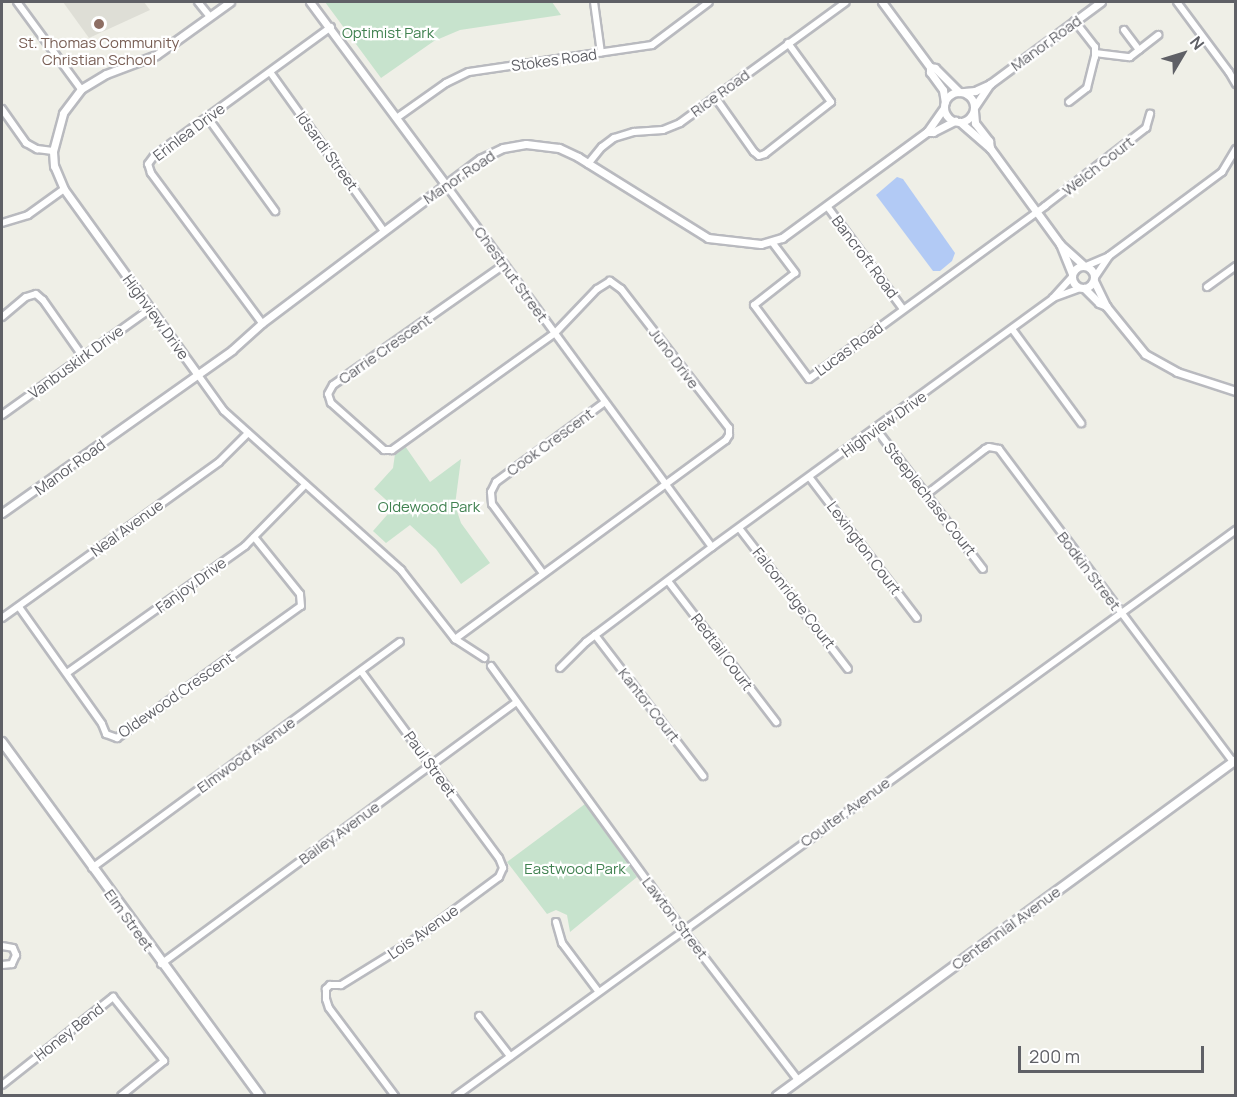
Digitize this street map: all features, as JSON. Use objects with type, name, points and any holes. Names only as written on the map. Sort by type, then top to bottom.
[{"type":"main road","name":"Elm Street","points":[[3,748],[260,1095]]},
{"type":"main road","name":"Centennial Avenue","points":[[777,1095],[1234,761]]},
{"type":"street","points":[[17,2],[81,90]]},
{"type":"street","points":[[198,2],[210,17]]},
{"type":"street","name":"Highview Drive","points":[[230,2],[156,55],[106,74],[81,90],[63,113],[53,151],[54,166],[64,189],[224,411],[401,570],[455,639],[484,658]]},
{"type":"street","name":"Chestnut Street","points":[[310,2],[398,117],[712,547]]},
{"type":"street","points":[[594,2],[601,53]]},
{"type":"street","points":[[696,2],[701,9]]},
{"type":"street","name":"Stokes Road","points":[[398,117],[446,83],[469,72],[652,45],[709,2]]},
{"type":"street","name":"Rice Road","points":[[588,164],[614,138],[634,132],[655,132],[672,127],[846,2]]},
{"type":"street","points":[[882,2],[930,67],[930,72],[943,90],[947,116],[990,148],[1060,244],[1084,266],[1092,270],[1106,306],[1129,338],[1154,360],[1177,372],[1236,391]]},
{"type":"street","name":"Manor Road","points":[[961,92],[975,91],[990,84],[1101,2]]},
{"type":"street","points":[[1177,2],[1236,84]]},
{"type":"street","points":[[1069,102],[1087,88],[1095,53],[1089,38],[1075,21]]},
{"type":"street","name":"Erinlea Drive","points":[[262,323],[149,169],[148,164],[154,156],[331,27]]},
{"type":"street","points":[[1124,30],[1139,50]]},
{"type":"street","points":[[1095,53],[1122,58],[1130,57],[1158,35]]},
{"type":"street","points":[[715,97],[754,152],[759,156],[765,154],[831,102],[788,43]]},
{"type":"street","points":[[930,67],[935,68],[961,92],[971,97],[975,123],[989,141],[990,148]]},
{"type":"street","name":"Idsardi Street","points":[[270,72],[383,230]]},
{"type":"street","name":"Manor Road","points":[[974,109],[990,84]]},
{"type":"street","points":[[927,132],[928,127],[939,118],[951,94],[961,92]]},
{"type":"street","points":[[2,109],[26,143],[38,149],[53,151]]},
{"type":"street","points":[[957,122],[968,119],[974,109]]},
{"type":"street","name":"Welch Court","points":[[1037,212],[1146,128],[1150,114]]},
{"type":"street","points":[[208,118],[275,211]]},
{"type":"street","name":"Manor Road","points":[[2,513],[232,350],[262,323],[383,230],[491,153],[514,146],[538,144],[559,148],[708,238],[753,244],[772,242],[782,238],[927,132],[933,132],[957,122]]},
{"type":"street","points":[[1072,275],[1076,268],[1109,256],[1233,164],[1236,149]]},
{"type":"street","points":[[2,223],[28,215],[64,189]]},
{"type":"street","name":"Bancroft Road","points":[[826,206],[903,309]]},
{"type":"street","name":"Lucas Road","points":[[772,242],[795,273],[754,305],[809,379],[1037,212]]},
{"type":"street","points":[[1060,244],[1072,275],[1082,288],[1106,306]]},
{"type":"street","points":[[1082,288],[1094,279],[1109,256]]},
{"type":"street","name":"Carrie Crescent","points":[[504,265],[333,386],[328,394],[331,403],[384,450],[392,450],[555,333]]},
{"type":"street","points":[[1207,287],[1236,266]]},
{"type":"street","name":"Highview Drive","points":[[712,547],[1012,329],[1053,298],[1072,275]]},
{"type":"street","name":"Juno Drive","points":[[555,333],[603,284],[610,281],[616,284],[729,428],[728,439],[665,483]]},
{"type":"street","name":"Highview Drive","points":[[1053,298],[1082,288]]},
{"type":"street","points":[[2,317],[26,297],[36,294],[43,300],[83,357]]},
{"type":"street","name":"Vanbuskirk Drive","points":[[2,416],[150,309]]},
{"type":"street","points":[[1012,329],[1081,423]]},
{"type":"street","name":"Cook Crescent","points":[[542,572],[492,504],[490,492],[496,482],[604,402]]},
{"type":"street","name":"Steeplechase Court","points":[[876,429],[983,569]]},
{"type":"street","name":"Neal Avenue","points":[[2,618],[219,462],[248,433]]},
{"type":"street","name":"Bodkin Street","points":[[927,494],[985,449],[989,447],[999,449],[1234,761]]},
{"type":"street","name":"Lexington Court","points":[[810,478],[917,618]]},
{"type":"street","points":[[455,639],[542,572],[665,483]]},
{"type":"street","name":"Fanjoy Drive","points":[[67,673],[254,537],[305,485]]},
{"type":"street","name":"Falconridge Court","points":[[740,528],[848,669]]},
{"type":"street","name":"Coulter Avenue","points":[[456,1095],[1236,530]]},
{"type":"street","name":"Oldewood Crescent","points":[[19,607],[102,724],[106,734],[117,738],[299,609],[303,602],[300,594],[254,537]]},
{"type":"street","points":[[560,668],[595,635],[712,547]]},
{"type":"street","name":"Redtail Court","points":[[668,581],[776,722]]},
{"type":"street","name":"Kantor Court","points":[[595,635],[704,776]]},
{"type":"street","name":"Elmwood Avenue","points":[[92,868],[400,642]]},
{"type":"street","name":"Lawton Street","points":[[491,666],[683,930],[798,1080]]},
{"type":"street","name":"Paul Street","points":[[361,671],[499,858]]},
{"type":"street","name":"Bailey Avenue","points":[[161,964],[516,702]]},
{"type":"street","name":"Lois Avenue","points":[[395,1095],[329,1008],[326,989],[330,985],[341,985],[414,940],[499,877],[503,868],[499,858]]},
{"type":"street","points":[[556,922],[562,944],[598,991]]},
{"type":"street","points":[[2,946],[13,948],[16,955],[12,964],[2,965]]},
{"type":"street","name":"Honey Bend","points":[[2,1085],[113,997],[164,1061],[121,1095]]},
{"type":"street","points":[[479,1016],[510,1056]]},
{"type":"shaded area","name":"St. Thomas Community Christian School","points":[[63,2],[144,2],[150,10],[89,38]]},
{"type":"green space","name":"Optimist Park","points":[[325,2],[552,2],[561,15],[460,30],[434,41],[381,78]]},
{"type":"green space","name":"Oldewood Park","points":[[405,446],[430,482],[461,459],[455,505],[461,523],[490,563],[461,584],[436,549],[410,525],[386,543],[373,531],[394,507],[374,489],[393,468],[395,454]]},
{"type":"green space","name":"Eastwood Park","points":[[585,804],[637,877],[570,932],[567,915],[556,910],[547,914],[507,862]]},
{"type":"water","points":[[897,177],[903,179],[955,253],[952,261],[940,271],[933,271],[876,195]]},
{"type":"place","name":"St. Thomas Community Christian School","points":[[99,24]]}]
